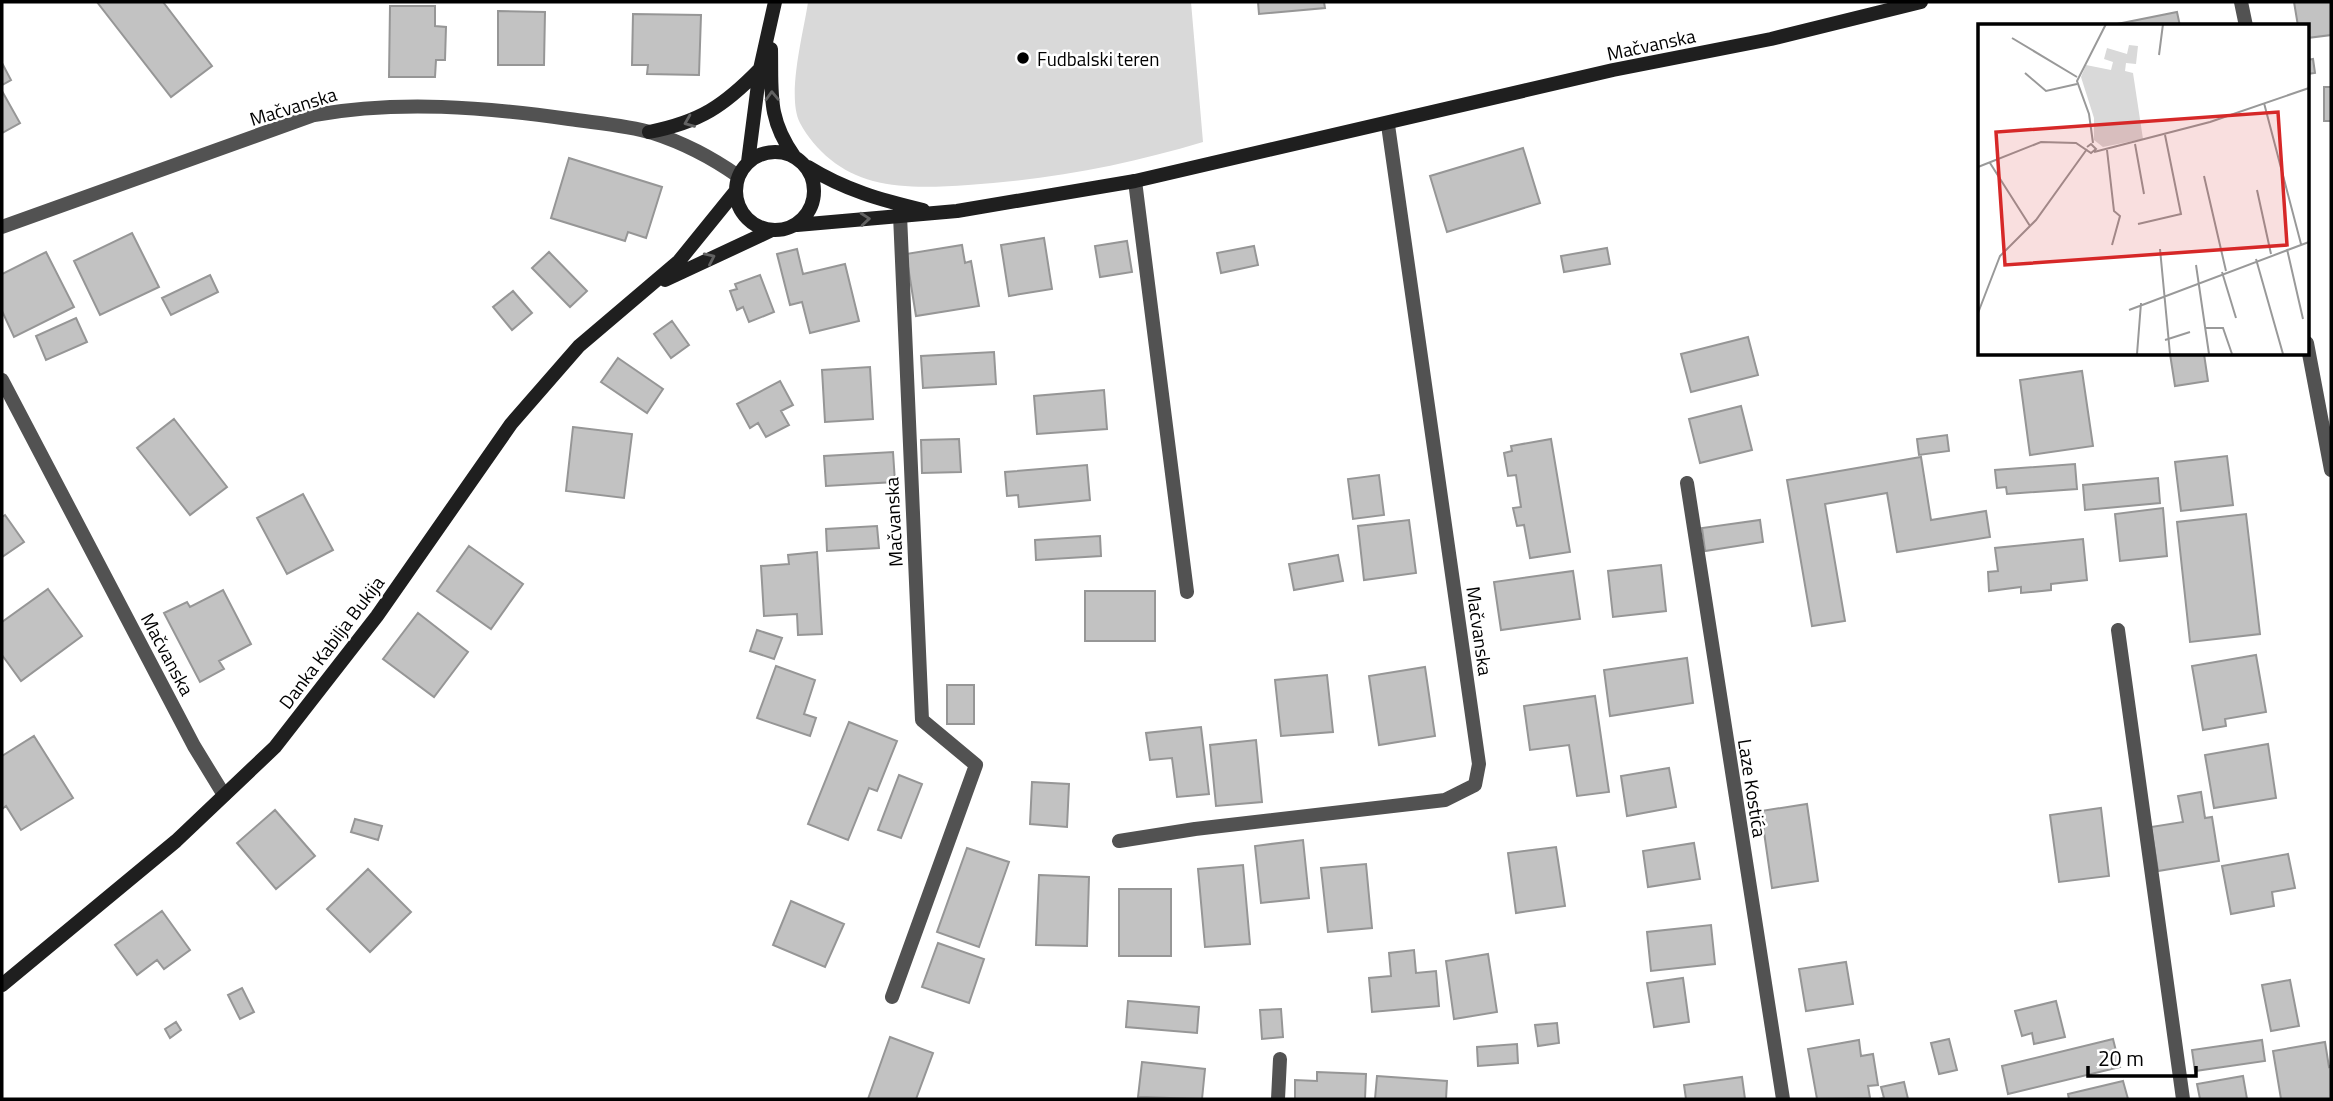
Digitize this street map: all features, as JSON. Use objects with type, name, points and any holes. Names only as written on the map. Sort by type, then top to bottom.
[{"type":"street","points":[[748,162],[760,69],[771,30],[775,2]]},
{"type":"street","name":"Mačvanska","points":[[797,225],[938,213],[1135,181],[1388,125],[1613,70],[1846,22],[1921,2]]},
{"type":"street","points":[[2241,2],[2246,24]]},
{"type":"street","points":[[771,30],[772,113],[779,135],[794,156],[837,185],[938,213]]},
{"type":"street","points":[[649,132],[684,125],[716,109],[760,69]]},
{"type":"street","name":"Mačvanska","points":[[2,227],[314,115],[363,107],[409,106],[519,112],[649,132],[710,156],[738,176]]},
{"type":"street","name":"Mačvanska","points":[[1119,841],[1195,829],[1445,800],[1475,785],[1479,764],[1388,125]]},
{"type":"street","points":[[770,231],[750,221],[740,208],[736,192],[738,176],[748,162],[762,153],[778,151],[794,156]]},
{"type":"street","points":[[652,287],[770,231],[797,225],[809,213],[815,197],[814,181],[807,166]]},
{"type":"street","points":[[1135,181],[1187,592]]},
{"type":"street","points":[[652,287],[701,237],[736,192]]},
{"type":"street","name":"Mačvanska","points":[[892,997],[976,765],[922,720],[900,215]]},
{"type":"street","name":"Danka Kabilja Bukija","points":[[2,985],[176,841],[275,747],[377,616],[510,424],[579,346],[652,287]]},
{"type":"street","points":[[2308,348],[2331,470]]},
{"type":"street","name":"Mačvanska","points":[[2,380],[194,746],[224,795]]},
{"type":"street","name":"Laze Kostića","points":[[1687,483],[1783,1099]]},
{"type":"street","points":[[2118,630],[2183,1099]]},
{"type":"street","points":[[1278,1099],[1280,1059]]},
{"type":"shaded area","name":"Fudbalski teren","points":[[808,2],[1191,2],[1203,142],[1087,170],[998,183],[908,186],[873,181],[851,173],[831,160],[813,143],[800,123],[796,111],[795,80]]},
{"type":"building","points":[[97,2],[163,2],[212,66],[171,97]]},
{"type":"building","points":[[1258,2],[1324,2],[1325,8],[1259,14]]},
{"type":"building","points":[[2294,2],[2331,2],[2331,35],[2308,38],[2308,24],[2298,24]]},
{"type":"building","points":[[390,6],[435,6],[435,26],[446,27],[445,60],[436,60],[435,77],[389,77]]},
{"type":"building","points":[[498,11],[545,12],[544,65],[498,65]]},
{"type":"building","points":[[2177,12],[2180,24],[2117,24]]},
{"type":"building","points":[[633,14],[701,15],[699,75],[647,74],[648,65],[632,65]]},
{"type":"building","points":[[2313,59],[2315,73],[2308,74],[2308,60]]},
{"type":"building","points":[[2,63],[11,80],[2,85]]},
{"type":"building","points":[[2324,87],[2331,87],[2331,121],[2324,121]]},
{"type":"building","points":[[2,91],[20,123],[2,133]]},
{"type":"building","points":[[1523,148],[1540,203],[1447,232],[1430,176]]},
{"type":"building","points":[[569,158],[662,187],[646,238],[628,232],[625,241],[551,218]]},
{"type":"building","points":[[132,233],[159,287],[100,315],[74,261]]},
{"type":"building","points":[[1044,238],[1052,289],[1009,296],[1001,245]]},
{"type":"building","points":[[1127,241],[1132,272],[1100,277],[1095,246]]},
{"type":"building","points":[[962,245],[965,263],[971,261],[979,306],[916,316],[906,254]]},
{"type":"building","points":[[1254,246],[1258,265],[1221,273],[1217,253]]},
{"type":"building","points":[[1607,248],[1610,264],[1564,272],[1561,256]]},
{"type":"building","points":[[797,249],[803,274],[845,264],[859,321],[810,333],[802,302],[790,305],[777,254]]},
{"type":"building","points":[[46,252],[74,307],[14,337],[2,311],[2,274]]},
{"type":"building","points":[[549,252],[587,291],[570,307],[532,268]]},
{"type":"building","points":[[210,275],[218,292],[171,315],[162,298]]},
{"type":"building","points":[[760,275],[774,312],[749,322],[743,307],[737,310],[730,291],[737,289],[735,284]]},
{"type":"building","points":[[513,291],[532,313],[512,330],[493,307]]},
{"type":"building","points":[[76,318],[87,342],[46,360],[36,336]]},
{"type":"building","points":[[672,321],[689,345],[671,358],[654,334]]},
{"type":"building","points":[[1748,337],[1758,375],[1691,392],[1681,354]]},
{"type":"building","points":[[994,352],[996,384],[923,388],[921,356]]},
{"type":"building","points":[[2170,355],[2204,355],[2208,381],[2175,386]]},
{"type":"building","points":[[618,358],[663,389],[647,413],[601,382]]},
{"type":"building","points":[[870,367],[873,419],[825,422],[822,370]]},
{"type":"building","points":[[2082,371],[2093,446],[2030,455],[2020,380]]},
{"type":"building","points":[[780,381],[793,405],[781,411],[789,425],[766,437],[758,423],[750,428],[737,404]]},
{"type":"building","points":[[1104,390],[1107,429],[1037,434],[1034,396]]},
{"type":"building","points":[[1741,406],[1752,450],[1700,463],[1689,419]]},
{"type":"building","points":[[174,419],[227,487],[190,515],[137,448]]},
{"type":"building","points":[[573,427],[632,434],[624,498],[566,491]]},
{"type":"building","points":[[1947,435],[1949,451],[1919,455],[1917,439]]},
{"type":"building","points":[[959,439],[961,472],[922,473],[921,440]]},
{"type":"building","points":[[1551,439],[1570,552],[1530,558],[1524,525],[1517,526],[1513,508],[1521,507],[1516,475],[1508,476],[1504,453],[1512,451],[1511,446]]},
{"type":"building","points":[[893,452],[895,482],[826,486],[824,456]]},
{"type":"building","points":[[2227,456],[2233,505],[2181,511],[2175,462]]},
{"type":"building","points":[[1921,457],[1931,520],[1986,511],[1990,537],[1897,552],[1887,493],[1825,504],[1845,621],[1812,626],[1787,480]]},
{"type":"building","points":[[2075,464],[2077,489],[2007,494],[2006,487],[1997,488],[1995,470]]},
{"type":"building","points":[[1087,465],[1090,500],[1019,507],[1018,495],[1007,496],[1005,472]]},
{"type":"building","points":[[1379,475],[1384,515],[1353,519],[1348,479]]},
{"type":"building","points":[[2158,478],[2160,503],[2085,510],[2083,485]]},
{"type":"building","points":[[303,494],[333,550],[287,574],[257,518]]},
{"type":"building","points":[[2163,508],[2167,556],[2120,561],[2115,514]]},
{"type":"building","points":[[2246,514],[2260,634],[2190,642],[2177,522]]},
{"type":"building","points":[[5,515],[24,542],[2,557],[2,517]]},
{"type":"building","points":[[1409,520],[1416,573],[1364,580],[1358,526]]},
{"type":"building","points":[[1760,520],[1763,542],[1705,551],[1702,528]]},
{"type":"building","points":[[877,526],[879,548],[827,551],[826,529]]},
{"type":"building","points":[[1100,536],[1101,556],[1036,560],[1035,540]]},
{"type":"building","points":[[2083,539],[2087,580],[2051,584],[2051,590],[2021,593],[2021,587],[1989,591],[1988,572],[1998,571],[1995,548]]},
{"type":"building","points":[[469,546],[523,584],[491,629],[437,591]]},
{"type":"building","points":[[817,552],[822,634],[798,635],[797,614],[764,616],[761,566],[789,564],[788,555]]},
{"type":"building","points":[[1338,555],[1343,581],[1294,590],[1289,564]]},
{"type":"building","points":[[1661,565],[1666,611],[1613,617],[1608,571]]},
{"type":"building","points":[[1573,571],[1580,619],[1501,630],[1494,582]]},
{"type":"building","points":[[48,589],[82,636],[21,681],[2,655],[2,622]]},
{"type":"building","points":[[223,590],[251,644],[219,661],[224,669],[200,682],[164,613],[187,602],[190,607]]},
{"type":"building","points":[[1085,591],[1155,591],[1155,641],[1085,641]]},
{"type":"building","points":[[418,613],[468,652],[434,697],[383,659]]},
{"type":"building","points":[[757,630],[782,638],[774,659],[750,651]]},
{"type":"building","points":[[2256,655],[2266,712],[2225,719],[2226,726],[2203,730],[2192,666]]},
{"type":"building","points":[[1687,658],[1693,703],[1610,716],[1604,670]]},
{"type":"building","points":[[776,666],[815,680],[804,714],[816,718],[810,736],[757,718]]},
{"type":"building","points":[[1425,667],[1435,736],[1379,745],[1369,676]]},
{"type":"building","points":[[1327,675],[1333,732],[1281,736],[1275,680]]},
{"type":"building","points":[[947,685],[974,685],[974,724],[947,724]]},
{"type":"building","points":[[1595,696],[1609,792],[1577,796],[1569,745],[1530,750],[1524,706]]},
{"type":"building","points":[[849,722],[897,741],[877,791],[869,788],[848,840],[808,824]]},
{"type":"building","points":[[1201,727],[1209,794],[1177,797],[1172,758],[1150,760],[1146,733]]},
{"type":"building","points":[[34,736],[73,798],[21,830],[6,806],[2,809],[2,756]]},
{"type":"building","points":[[1256,740],[1262,802],[1216,806],[1210,745]]},
{"type":"building","points":[[2268,744],[2276,798],[2214,808],[2205,755]]},
{"type":"building","points":[[1669,768],[1676,807],[1627,816],[1621,776]]},
{"type":"building","points":[[899,775],[922,784],[901,838],[878,830]]},
{"type":"building","points":[[1032,782],[1069,784],[1067,827],[1030,824]]},
{"type":"building","points":[[2201,792],[2205,818],[2212,817],[2219,861],[2158,871],[2151,827],[2183,822],[2178,796]]},
{"type":"building","points":[[1807,804],[1818,881],[1772,888],[1761,811]]},
{"type":"building","points":[[2101,808],[2109,876],[2059,882],[2050,815]]},
{"type":"building","points":[[275,810],[315,856],[276,889],[237,843]]},
{"type":"building","points":[[355,819],[382,826],[378,840],[351,832]]},
{"type":"building","points":[[1303,840],[1309,898],[1261,903],[1255,846]]},
{"type":"building","points":[[1694,843],[1700,879],[1648,887],[1643,851]]},
{"type":"building","points":[[1556,847],[1565,906],[1516,913],[1508,853]]},
{"type":"building","points":[[967,848],[1009,862],[979,947],[937,932]]},
{"type":"building","points":[[2288,854],[2295,888],[2272,892],[2274,906],[2231,914],[2222,866]]},
{"type":"building","points":[[1366,864],[1372,928],[1328,932],[1321,868]]},
{"type":"building","points":[[1243,865],[1250,944],[1205,947],[1198,869]]},
{"type":"building","points":[[368,869],[411,912],[370,952],[327,909]]},
{"type":"building","points":[[1039,875],[1089,877],[1087,946],[1036,945]]},
{"type":"building","points":[[1119,889],[1171,889],[1171,956],[1119,956]]},
{"type":"building","points":[[791,901],[844,924],[825,967],[773,945]]},
{"type":"building","points":[[162,911],[190,950],[164,969],[157,960],[137,975],[115,945]]},
{"type":"building","points":[[1711,925],[1715,964],[1651,971],[1647,932]]},
{"type":"building","points":[[938,943],[984,959],[969,1003],[922,987]]},
{"type":"building","points":[[1414,950],[1416,973],[1436,971],[1439,1006],[1372,1012],[1369,978],[1391,976],[1389,953]]},
{"type":"building","points":[[1488,954],[1497,1012],[1454,1019],[1446,961]]},
{"type":"building","points":[[1846,962],[1853,1004],[1806,1011],[1799,969]]},
{"type":"building","points":[[1683,978],[1689,1022],[1654,1027],[1647,983]]},
{"type":"building","points":[[2290,980],[2299,1026],[2271,1031],[2262,985]]},
{"type":"building","points":[[242,988],[254,1012],[240,1019],[228,995]]},
{"type":"building","points":[[1128,1001],[1199,1007],[1197,1033],[1126,1027]]},
{"type":"building","points":[[2056,1001],[2065,1037],[2034,1044],[2032,1033],[2022,1036],[2015,1011]]},
{"type":"building","points":[[1281,1009],[1283,1037],[1262,1039],[1260,1010]]},
{"type":"building","points":[[176,1022],[181,1030],[170,1038],[165,1029]]},
{"type":"building","points":[[1557,1023],[1559,1043],[1538,1046],[1535,1025]]},
{"type":"building","points":[[890,1037],[933,1053],[916,1099],[868,1099]]},
{"type":"building","points":[[1949,1039],[1957,1070],[1939,1074],[1931,1043]]},
{"type":"building","points":[[2113,1039],[2120,1067],[2008,1094],[2002,1066]]},
{"type":"building","points":[[1859,1040],[1861,1056],[1873,1054],[1878,1085],[1868,1086],[1870,1098],[1817,1099],[1808,1049]]},
{"type":"building","points":[[2262,1040],[2265,1061],[2195,1071],[2192,1050]]},
{"type":"building","points":[[2325,1042],[2329,1067],[2331,1066],[2331,1099],[2281,1099],[2273,1051]]},
{"type":"building","points":[[1517,1044],[1518,1063],[1478,1066],[1477,1047]]},
{"type":"building","points":[[1142,1062],[1205,1069],[1202,1099],[1138,1097]]},
{"type":"building","points":[[1317,1072],[1366,1074],[1365,1099],[1295,1099],[1295,1080],[1317,1081]]},
{"type":"building","points":[[1377,1076],[1447,1081],[1446,1099],[1375,1099]]},
{"type":"building","points":[[2243,1076],[2247,1099],[2200,1099],[2197,1084]]},
{"type":"building","points":[[1742,1077],[1745,1099],[1686,1099],[1684,1085]]},
{"type":"building","points":[[2123,1081],[2128,1099],[2069,1099],[2068,1094]]},
{"type":"building","points":[[1904,1082],[1908,1099],[1879,1099],[1884,1098],[1881,1087]]},
{"type":"place","name":"Fudbalski teren","points":[[1023,58]]}]
